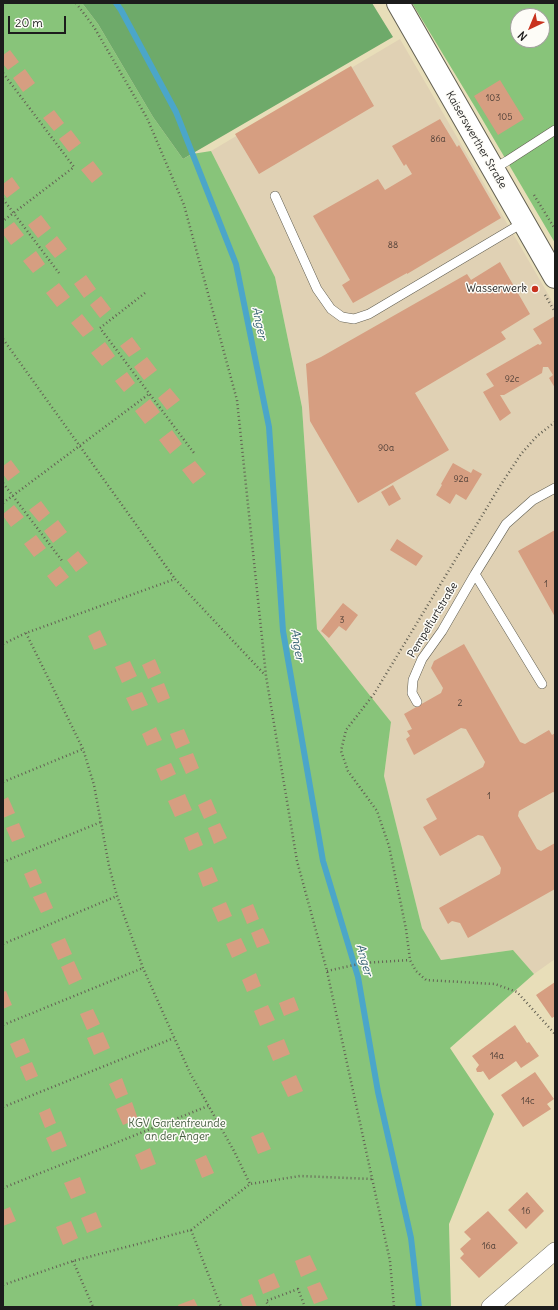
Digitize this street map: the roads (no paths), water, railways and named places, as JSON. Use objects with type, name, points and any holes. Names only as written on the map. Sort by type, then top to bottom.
[{"type":"main road","name":"Kaiserswerther Straße","points":[[398,3],[555,277]]},
{"type":"street","points":[[490,1307],[555,1251]]},
{"type":"lane","points":[[493,169],[555,130]]},
{"type":"lane","points":[[275,196],[318,289],[331,309],[342,317],[354,319],[369,314],[524,222]]},
{"type":"lane","name":"Pempelfurtstraße","points":[[417,702],[412,693],[413,680],[422,659],[442,631],[506,524],[533,500],[555,488]]},
{"type":"lane","points":[[475,574],[542,684]]},
{"type":"waterway","name":"Anger","points":[[116,3],[176,112],[236,264],[269,427],[283,631],[323,861],[358,977],[378,1092],[411,1238],[419,1307]]},
{"type":"place","name":"Wasserwerk","points":[[535,289]]},
{"type":"park label","name":"KGV Gartenfreunde an der Anger","points":[[177,1130]]}]
